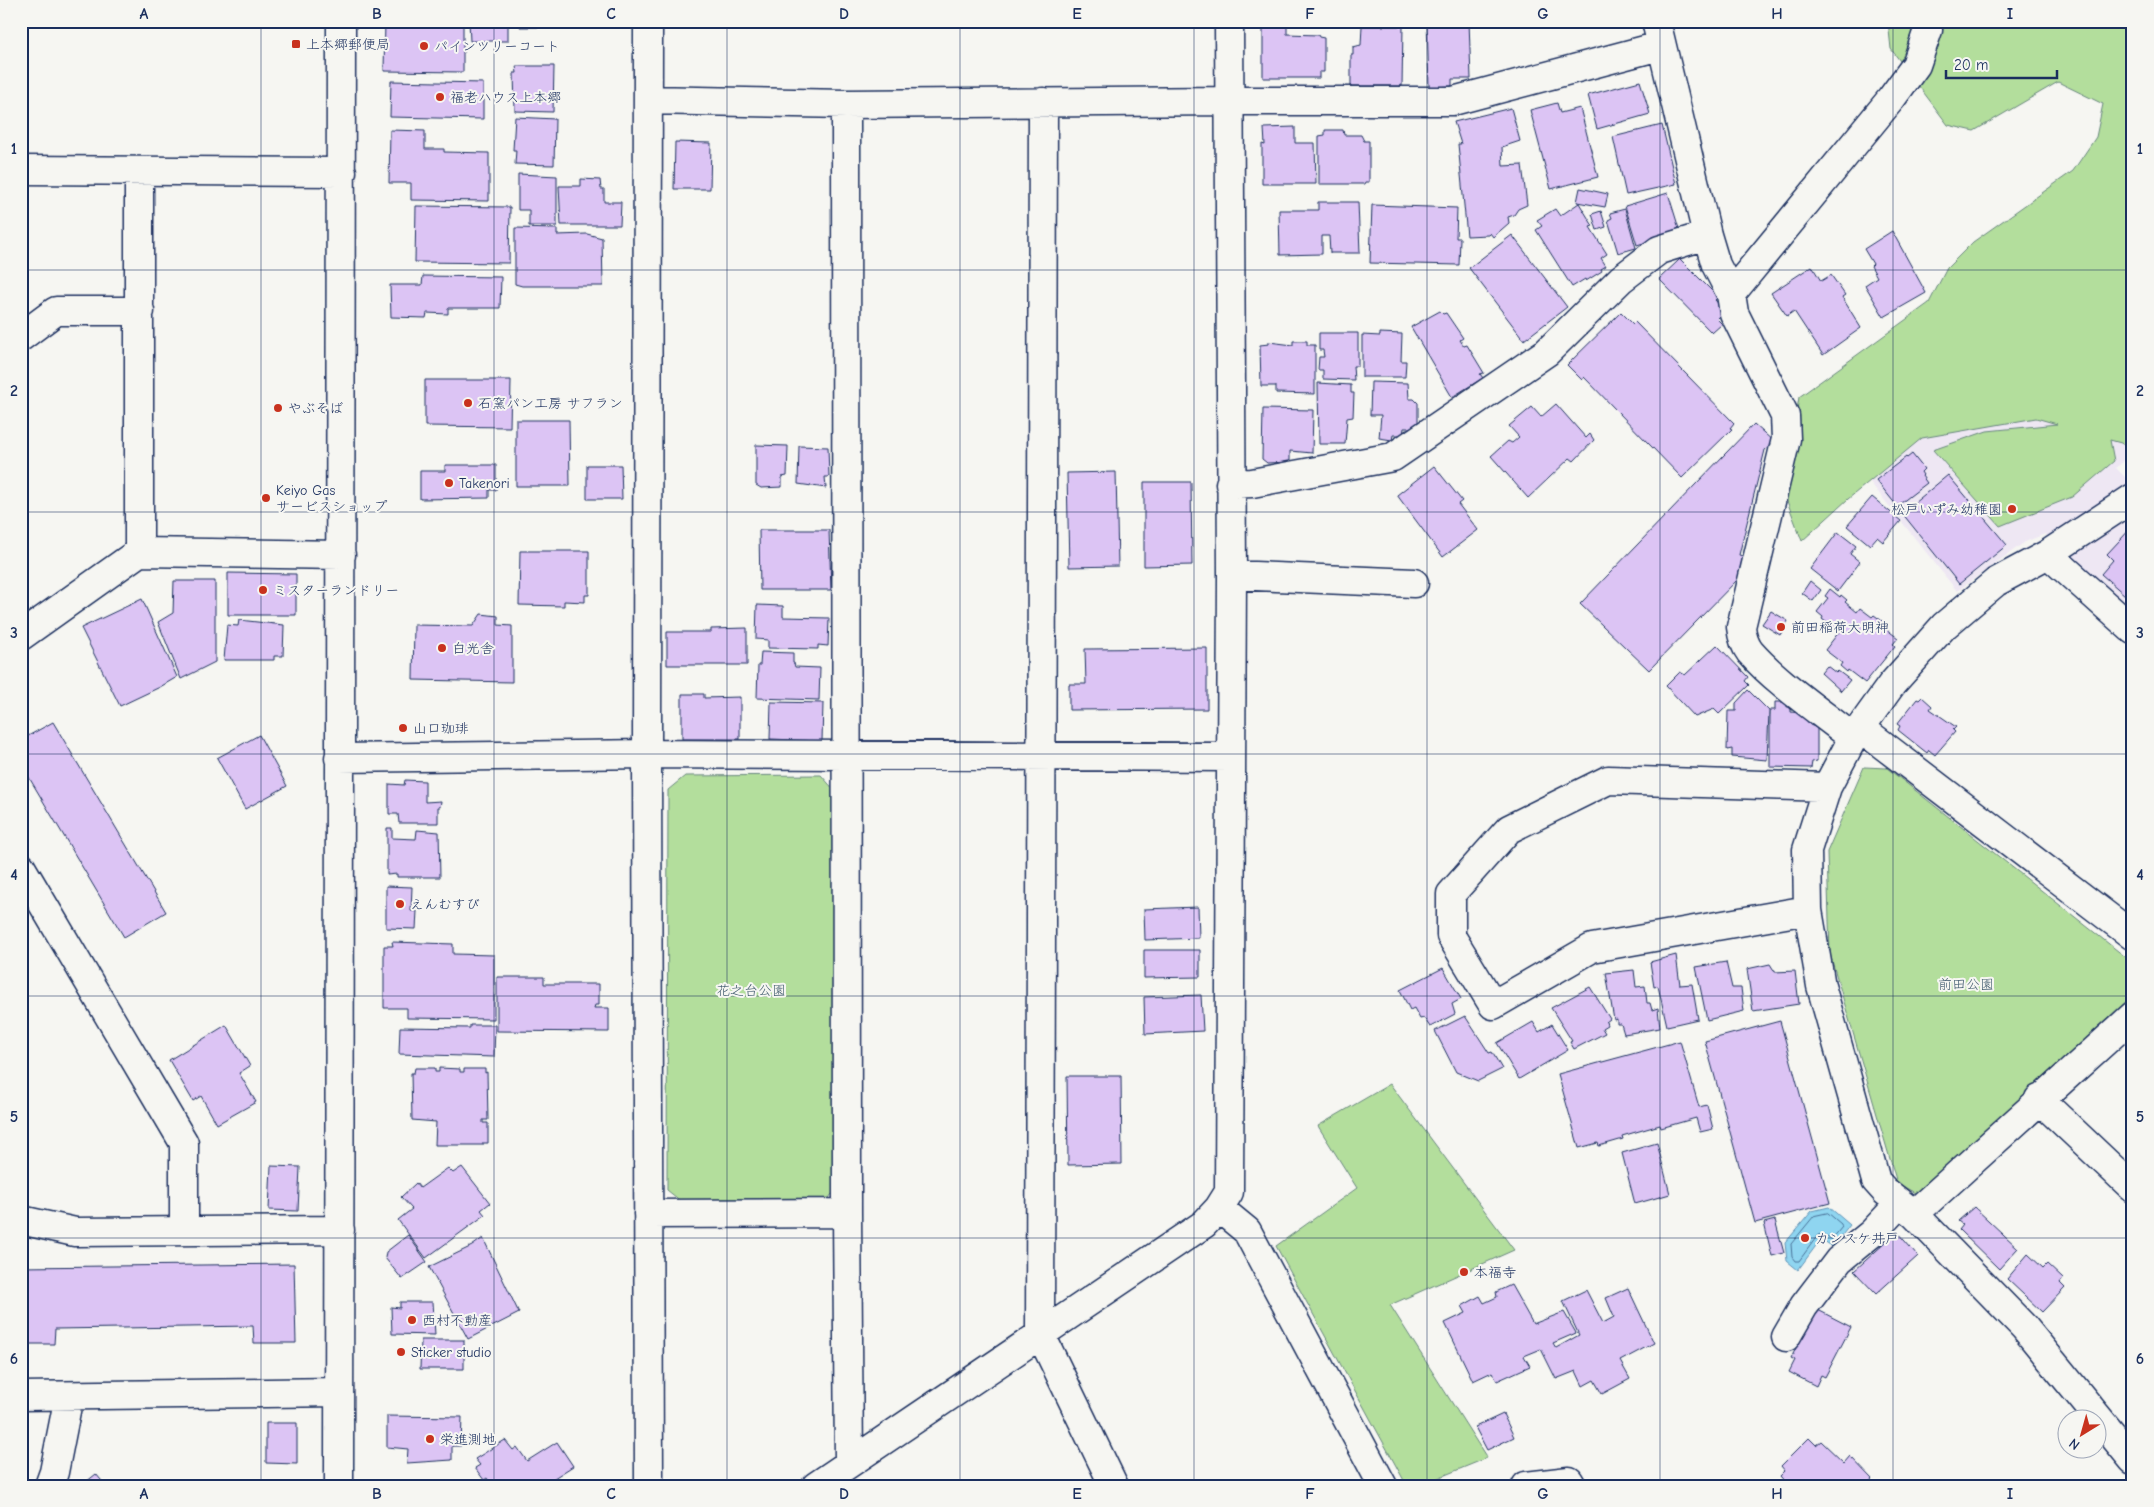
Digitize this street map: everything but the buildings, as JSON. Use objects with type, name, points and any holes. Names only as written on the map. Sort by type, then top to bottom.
[{"type":"street","points":[[339,1486],[341,21]]},
{"type":"street","points":[[648,21],[647,754],[649,1486]]},
{"type":"street","points":[[816,1486],[1204,1224],[1219,1208],[1229,1192],[1232,575],[1230,484],[1229,21]]},
{"type":"street","points":[[1732,294],[1891,99],[1916,65],[1928,30]]},
{"type":"street","points":[[649,100],[846,104],[1453,101],[1658,33],[1716,265],[1732,294],[1734,313],[1785,416],[1786,439],[1741,627],[1742,639],[1750,651],[1780,680],[1857,733],[2133,936]]},
{"type":"street","points":[[1043,102],[1040,1333],[1114,1486]]},
{"type":"street","points":[[846,104],[849,1463]]},
{"type":"street","points":[[21,170],[342,172]]},
{"type":"street","points":[[138,171],[140,311],[139,552]]},
{"type":"street","points":[[1230,484],[1252,483],[1393,457],[1547,352],[1622,279],[1659,250],[1707,235]]},
{"type":"street","points":[[21,337],[56,311],[140,311]]},
{"type":"street","points":[[2133,498],[2048,554],[1996,582],[1944,626],[1892,684],[1857,733],[1827,787],[1807,850],[1808,910],[1821,986],[1876,1181],[1907,1209],[2024,1327],[2133,1460]]},
{"type":"street","points":[[21,636],[139,552],[341,554]]},
{"type":"street","points":[[2048,554],[2133,630]]},
{"type":"street","points":[[1232,575],[1414,583]]},
{"type":"street","points":[[339,758],[647,754],[1230,757]]},
{"type":"street","points":[[1808,910],[1592,948],[1493,1005],[1451,936],[1452,894],[1509,829],[1608,780],[1827,787]]},
{"type":"street","points":[[21,867],[184,1143],[184,1230]]},
{"type":"street","points":[[1786,1337],[1804,1306],[1839,1260],[1872,1233],[1907,1209],[2040,1099],[2133,1016]]},
{"type":"street","points":[[2040,1099],[2133,1188]]},
{"type":"street","points":[[1219,1208],[1247,1231],[1384,1486]]},
{"type":"street","points":[[648,1214],[847,1212]]},
{"type":"street","points":[[21,1220],[75,1232],[340,1230]]},
{"type":"street","points":[[21,1396],[338,1392]]},
{"type":"street","points":[[49,1486],[54,1472],[69,1396]]},
{"type":"street","points":[[1526,1486],[1569,1481],[1572,1486]]},
{"type":"shaded area","name":"松戸いずみ幼稚園","points":[[2078,406],[2133,425],[2133,453],[2116,468],[2133,485],[2133,609],[2045,534],[2025,542],[1957,591],[1862,472],[1908,434]]},
{"type":"green space","points":[[1888,21],[2133,21],[2133,452],[2121,443],[2110,440],[2114,461],[2072,497],[2000,526],[1933,450],[1987,431],[2057,424],[2036,418],[1922,438],[1848,499],[1802,541],[1784,493],[1799,397],[1929,303],[1947,268],[1973,242],[2073,171],[2096,137],[2103,104],[2058,82],[1974,131],[1948,125],[1891,49]]},
{"type":"green space","name":"前田公園","points":[[1864,767],[1887,768],[2133,963],[2133,995],[1917,1194],[1897,1183],[1830,954],[1827,852]]},
{"type":"green space","name":"花之台公園","points":[[821,775],[835,791],[835,1190],[823,1206],[687,1206],[667,1190],[668,790],[685,776]]},
{"type":"green space","points":[[1390,1084],[1514,1250],[1390,1305],[1487,1458],[1418,1486],[1407,1486],[1276,1246],[1357,1188],[1318,1126]]},
{"type":"water","points":[[1829,1207],[1850,1225],[1833,1247],[1821,1239],[1798,1270],[1787,1261],[1785,1243],[1812,1211]]},
{"type":"place","name":"上本郷郵便局","points":[[296,44]]},
{"type":"place","name":"パインツリーコート","points":[[424,46]]},
{"type":"place","name":"福老ハウス上本郷","points":[[440,97]]},
{"type":"place","name":"石窯パン工房 サフラン","points":[[468,403]]},
{"type":"place","name":"やぶそば","points":[[278,408]]},
{"type":"place","name":"Takenori","points":[[449,483]]},
{"type":"place","name":"Keiyo Gas サービスショップ","points":[[266,498]]},
{"type":"place","name":"松戸いずみ幼稚園","points":[[2012,509]]},
{"type":"place","name":"ミスターランドリー","points":[[263,590]]},
{"type":"place","name":"前田稲荷大明神","points":[[1781,627]]},
{"type":"place","name":"白光舎","points":[[442,648]]},
{"type":"place","name":"山口珈琲","points":[[403,728]]},
{"type":"place","name":"えんむすび","points":[[400,904]]},
{"type":"place","name":"カンスケ井戸","points":[[1805,1238]]},
{"type":"place","name":"本福寺","points":[[1464,1272]]},
{"type":"place","name":"西村不動産","points":[[412,1320]]},
{"type":"place","name":"Sticker studio","points":[[401,1352]]},
{"type":"place","name":"栄進測地","points":[[430,1439]]}]
